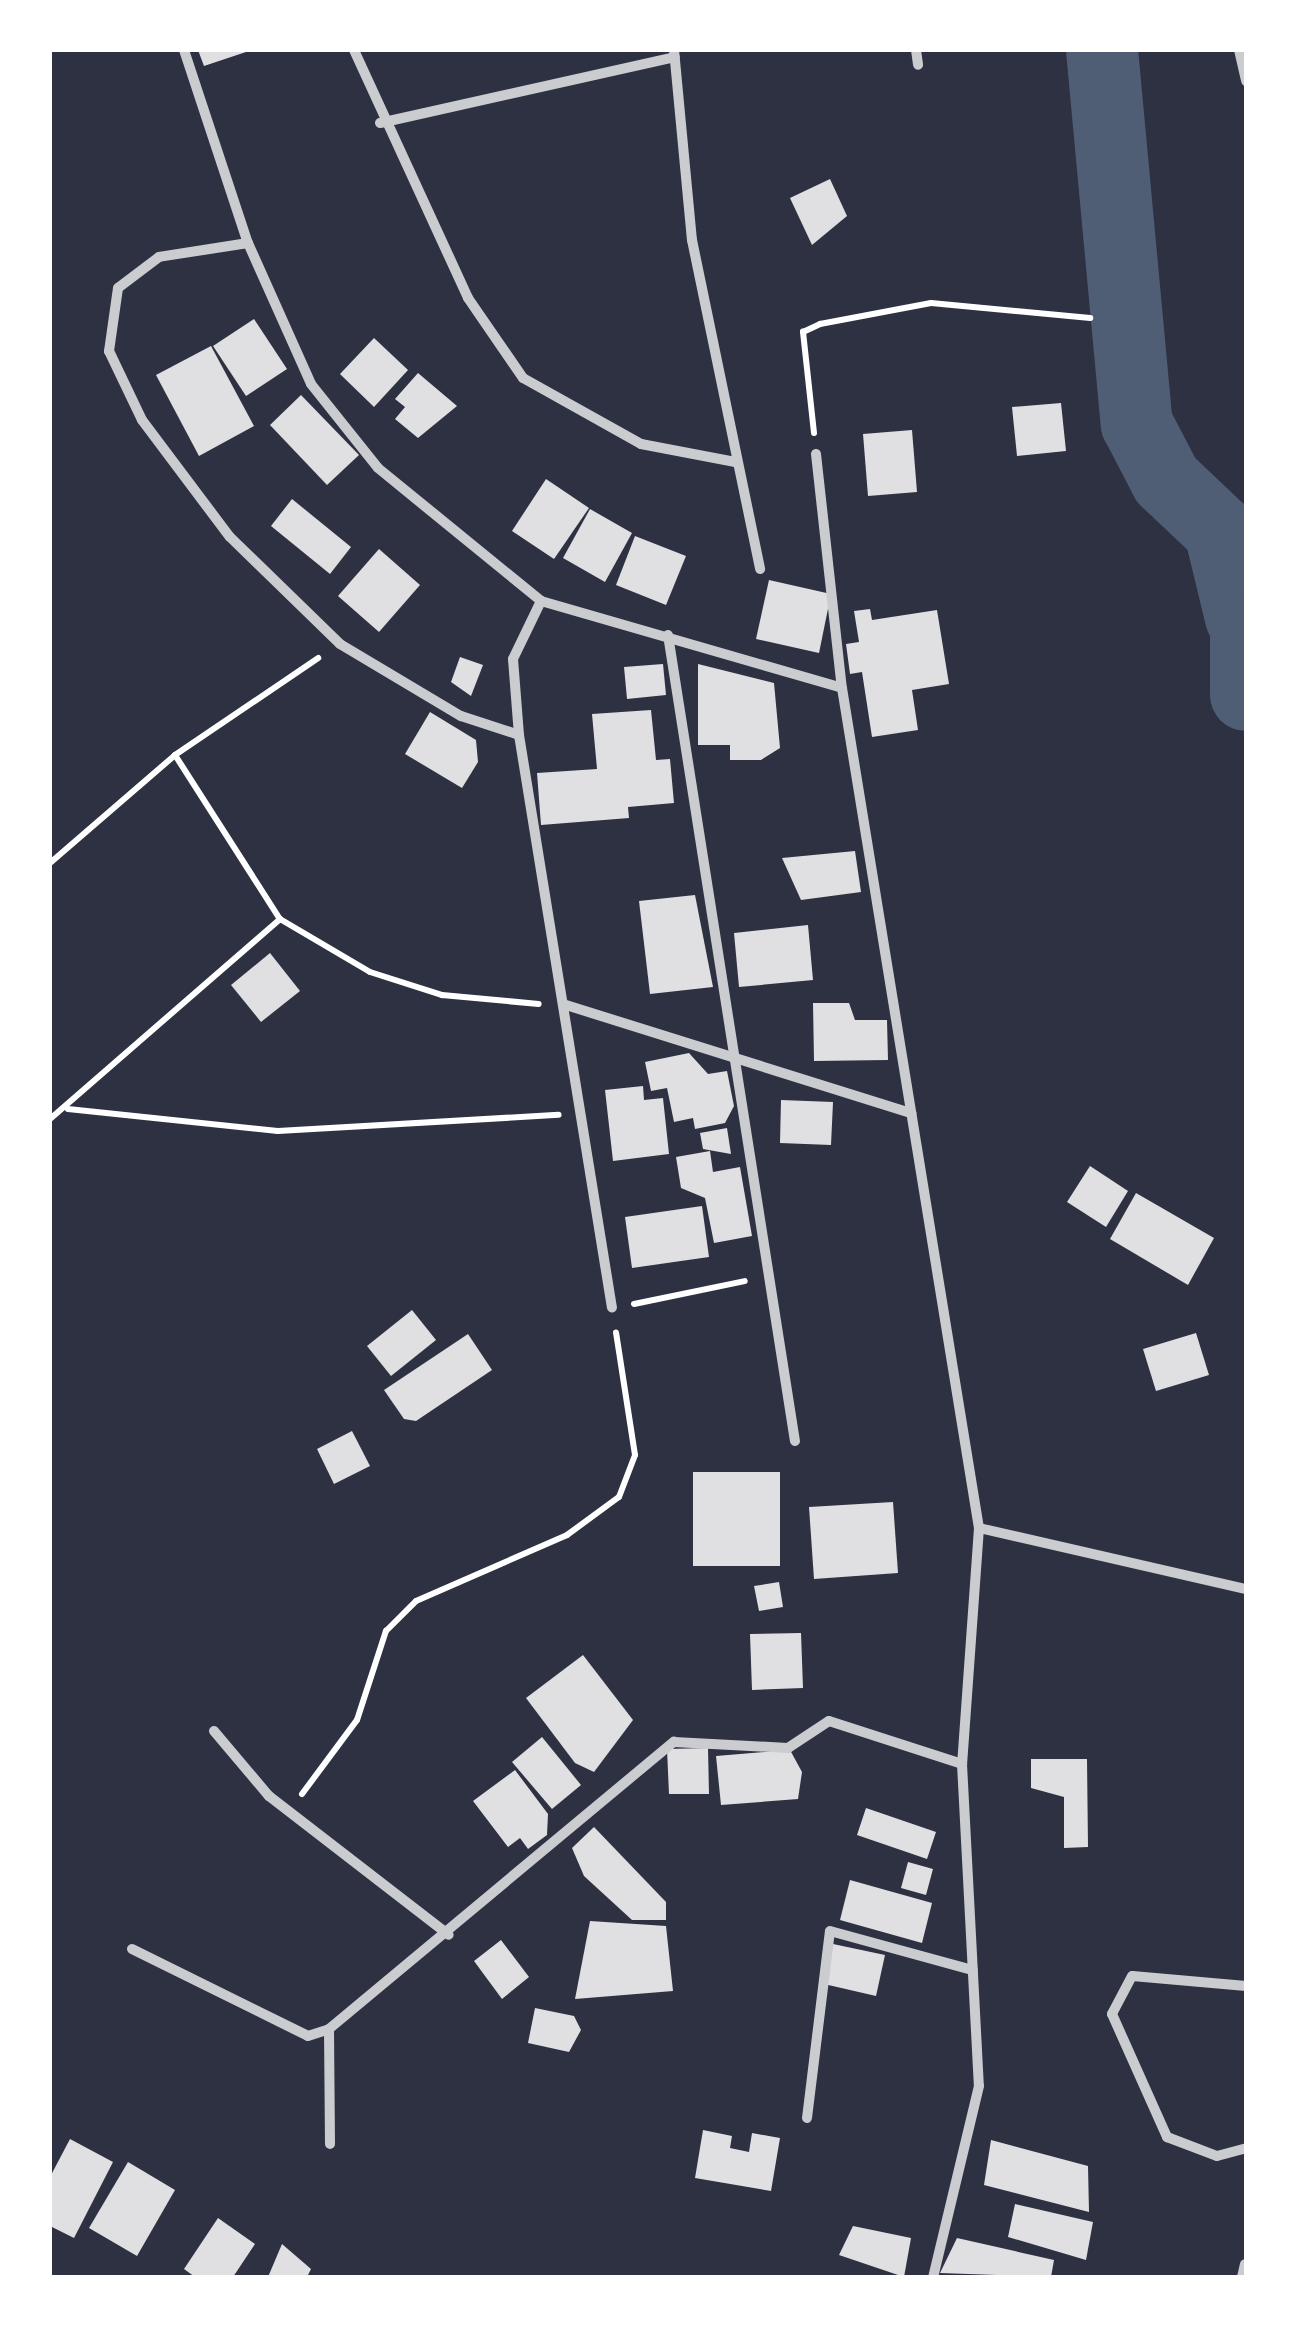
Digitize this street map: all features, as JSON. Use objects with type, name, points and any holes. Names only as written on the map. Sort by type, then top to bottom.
[{"type":"street","points":[[184,50],[248,243],[312,384],[378,468],[541,601],[842,688]]},
{"type":"street","points":[[354,50],[380,123],[468,298],[524,378],[640,444],[735,462]]},
{"type":"street","points":[[916,50],[918,65]]},
{"type":"street","points":[[1239,50],[1246,81]]},
{"type":"street","points":[[380,123],[675,54],[692,240],[760,569]]},
{"type":"street","points":[[248,243],[158,257],[118,288],[110,350],[180,476],[340,644],[460,716],[519,735]]},
{"type":"street","points":[[816,454],[842,688],[980,1528],[962,1764],[980,2086],[934,2277]]},
{"type":"street","points":[[541,601],[513,659],[519,735],[585,1114],[612,1308]]},
{"type":"street","points":[[668,635],[739,1056],[795,1441]]},
{"type":"street","points":[[566,1005],[739,1056],[911,1113]]},
{"type":"street","points":[[980,1528],[1246,1589]]},
{"type":"street","points":[[132,1949],[308,2036],[330,2030],[449,1935],[674,1742],[788,1748],[830,1720],[962,1764]]},
{"type":"street","points":[[214,1731],[290,1811],[449,1935]]},
{"type":"street","points":[[807,2118],[830,1931],[973,1970]]},
{"type":"street","points":[[1246,1986],[1132,1976],[1112,2014],[1166,2137],[1217,2156],[1246,2148]]},
{"type":"street","points":[[330,2030],[330,2144]]},
{"type":"street","points":[[1242,2277],[1245,2264]]},
{"type":"path","points":[[816,454],[804,332],[931,303],[1090,318]]},
{"type":"path","points":[[50,862],[175,754],[340,644]]},
{"type":"path","points":[[175,754],[280,920],[370,972],[442,996],[566,1005]]},
{"type":"path","points":[[50,1119],[68,1108],[280,920]]},
{"type":"path","points":[[68,1108],[278,1132],[585,1114]]},
{"type":"path","points":[[290,1811],[357,1720],[386,1632],[416,1600],[566,1535],[619,1497],[636,1455],[612,1308],[770,1276]]},
{"type":"building","points":[[198,50],[249,50],[249,51],[204,66]]},
{"type":"building","points":[[830,179],[847,216],[812,245],[790,198]]},
{"type":"building","points":[[254,319],[287,369],[246,396],[213,346]]},
{"type":"building","points":[[374,338],[408,370],[374,407],[340,374]]},
{"type":"building","points":[[211,346],[254,426],[199,456],[156,375]]},
{"type":"building","points":[[418,373],[457,406],[418,438],[395,419],[405,407],[395,399]]},
{"type":"building","points":[[301,395],[359,455],[327,485],[270,425]]},
{"type":"building","points":[[1061,403],[1066,451],[1017,456],[1012,407]]},
{"type":"building","points":[[912,430],[917,492],[868,496],[863,434]]},
{"type":"building","points":[[546,479],[589,508],[554,559],[512,531]]},
{"type":"building","points":[[292,499],[351,547],[330,574],[271,526]]},
{"type":"building","points":[[590,509],[632,533],[605,582],[563,558]]},
{"type":"building","points":[[635,536],[686,556],[666,605],[616,585]]},
{"type":"building","points":[[379,549],[420,585],[379,632],[338,596]]},
{"type":"building","points":[[769,580],[831,594],[819,653],[756,639]]},
{"type":"building","points":[[870,609],[872,620],[937,610],[949,684],[912,690],[918,730],[872,737],[862,672],[850,674],[846,644],[859,642],[854,611]]},
{"type":"building","points":[[460,657],[483,665],[471,696],[451,682]]},
{"type":"building","points":[[663,664],[666,695],[627,699],[624,667]]},
{"type":"building","points":[[698,664],[774,683],[780,748],[761,760],[730,760],[730,745],[698,745]]},
{"type":"building","points":[[651,710],[656,760],[670,759],[674,803],[628,807],[629,818],[541,825],[537,773],[597,769],[592,714]]},
{"type":"building","points":[[430,712],[476,740],[478,762],[462,788],[405,754]]},
{"type":"building","points":[[855,851],[861,892],[801,900],[782,858]]},
{"type":"building","points":[[695,895],[713,987],[650,994],[639,901]]},
{"type":"building","points":[[808,925],[813,980],[739,987],[734,933]]},
{"type":"building","points":[[270,953],[300,991],[261,1022],[231,985]]},
{"type":"building","points":[[813,1003],[849,1003],[855,1020],[887,1020],[888,1060],[814,1061]]},
{"type":"building","points":[[689,1053],[708,1074],[727,1071],[734,1106],[725,1123],[695,1129],[693,1118],[674,1122],[667,1088],[651,1091],[645,1062]]},
{"type":"building","points":[[643,1086],[644,1100],[663,1098],[669,1154],[613,1161],[605,1090]]},
{"type":"building","points":[[781,1100],[833,1102],[831,1145],[780,1143]]},
{"type":"building","points":[[727,1128],[731,1154],[703,1149],[700,1133]]},
{"type":"building","points":[[710,1151],[713,1172],[740,1167],[752,1236],[714,1243],[705,1198],[681,1188],[676,1157]]},
{"type":"building","points":[[1090,1166],[1128,1191],[1106,1227],[1067,1202]]},
{"type":"building","points":[[1136,1193],[1214,1238],[1188,1285],[1110,1239]]},
{"type":"building","points":[[702,1206],[709,1257],[632,1268],[625,1217]]},
{"type":"building","points":[[412,1310],[436,1340],[391,1376],[367,1346]]},
{"type":"building","points":[[1196,1333],[1209,1375],[1156,1391],[1143,1349]]},
{"type":"building","points":[[468,1334],[492,1370],[416,1421],[404,1419],[384,1390]]},
{"type":"building","points":[[352,1431],[370,1466],[334,1484],[317,1449]]},
{"type":"building","points":[[693,1472],[780,1472],[780,1566],[693,1566]]},
{"type":"building","points":[[893,1502],[898,1573],[814,1579],[809,1507]]},
{"type":"building","points":[[779,1582],[783,1607],[759,1611],[754,1586]]},
{"type":"building","points":[[801,1633],[803,1688],[752,1690],[750,1634]]},
{"type":"building","points":[[583,1655],[633,1720],[594,1772],[575,1763],[526,1698]]},
{"type":"building","points":[[542,1737],[581,1785],[552,1809],[512,1762]]},
{"type":"building","points":[[708,1748],[709,1794],[669,1794],[667,1749]]},
{"type":"building","points":[[790,1750],[802,1772],[798,1799],[721,1805],[716,1756]]},
{"type":"building","points":[[1031,1759],[1087,1759],[1088,1847],[1064,1848],[1064,1797],[1031,1788]]},
{"type":"building","points":[[515,1770],[548,1814],[547,1835],[528,1849],[520,1838],[508,1847],[473,1801]]},
{"type":"building","points":[[866,1808],[936,1832],[927,1859],[857,1835]]},
{"type":"building","points":[[594,1827],[666,1902],[666,1920],[632,1920],[584,1876],[572,1848]]},
{"type":"building","points":[[908,1862],[933,1869],[926,1895],[901,1888]]},
{"type":"building","points":[[850,1880],[932,1903],[922,1943],[840,1920]]},
{"type":"building","points":[[590,1921],[666,1926],[673,1991],[575,1999]]},
{"type":"building","points":[[501,1940],[529,1977],[502,1999],[474,1961]]},
{"type":"building","points":[[833,1944],[885,1955],[876,1996],[824,1984]]},
{"type":"building","points":[[535,2008],[574,2016],[581,2030],[569,2052],[528,2043]]},
{"type":"building","points":[[703,2130],[732,2136],[730,2148],[749,2152],[752,2133],[780,2138],[771,2191],[695,2178]]},
{"type":"building","points":[[70,2139],[113,2162],[74,2238],[50,2226],[50,2177]]},
{"type":"building","points":[[991,2140],[1088,2166],[1089,2212],[984,2185]]},
{"type":"building","points":[[128,2162],[175,2190],[137,2256],[89,2228]]},
{"type":"building","points":[[1015,2204],[1093,2222],[1086,2260],[1008,2237]]},
{"type":"building","points":[[218,2218],[255,2244],[233,2277],[195,2277],[184,2269]]},
{"type":"building","points":[[853,2226],[911,2238],[904,2277],[839,2255]]},
{"type":"building","points":[[957,2238],[1054,2260],[1051,2277],[940,2273]]},
{"type":"building","points":[[282,2244],[311,2269],[307,2277],[268,2277]]},
{"type":"waterway","points":[[1102,50],[1137,424],[1166,480],[1220,531],[1241,618]]},
{"type":"waterway","points":[[1246,628],[1246,695]]}]
